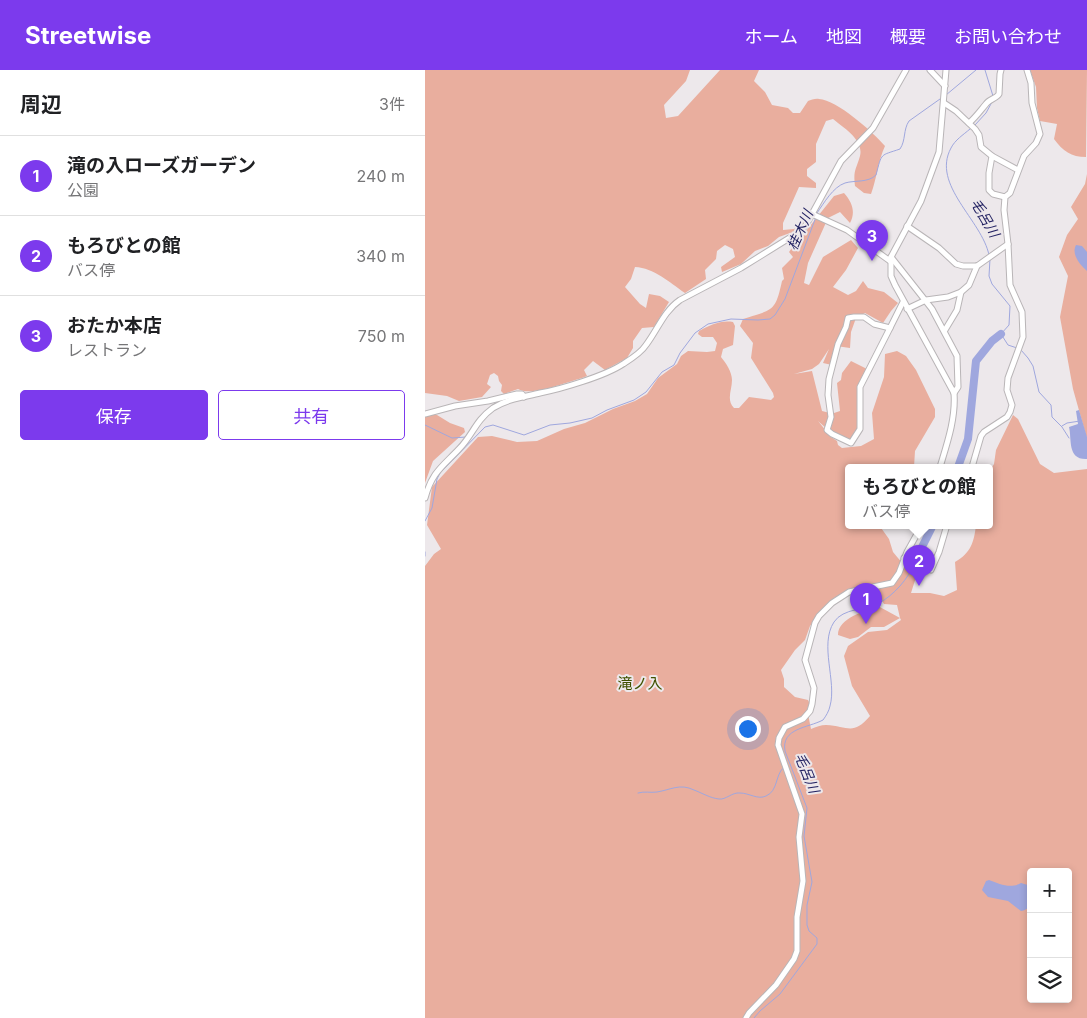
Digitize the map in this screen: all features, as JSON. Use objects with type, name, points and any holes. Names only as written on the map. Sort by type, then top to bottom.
[{"type":"street","points":[[425,498],[429,484],[437,471],[466,442],[475,425],[495,407],[507,401],[565,386],[621,366],[641,351],[672,305],[741,268],[806,226],[841,161],[873,128],[906,70]]},
{"type":"street","points":[[930,70],[945,86]]},
{"type":"street","points":[[941,464],[950,433],[955,402],[954,393],[903,302],[891,276],[890,259],[921,201],[935,165],[941,138],[946,70]]},
{"type":"street","points":[[970,124],[989,102],[995,99],[1000,91],[999,74],[1001,70]]},
{"type":"street","points":[[973,464],[981,436],[1010,412],[1012,404],[1007,390],[1008,378],[1023,337],[1022,312],[1010,285],[1004,210],[1005,197],[1009,193],[1024,156],[1036,143],[1040,134],[1027,70]]},
{"type":"street","points":[[944,99],[975,129],[979,135],[981,147],[992,156],[1018,170]]},
{"type":"street","points":[[992,156],[989,190],[993,194],[1005,197]]},
{"type":"street","points":[[813,214],[847,230],[890,259],[926,300],[945,330],[958,358],[958,387],[954,393]]},
{"type":"street","points":[[907,226],[939,248],[956,264],[977,266]]},
{"type":"street","points":[[907,309],[926,300],[948,297],[961,292],[969,285],[977,266],[1008,244]]},
{"type":"street","points":[[945,330],[956,313],[961,292]]},
{"type":"street","points":[[890,328],[874,324],[864,317],[848,318],[847,327],[838,344],[828,387],[831,417],[827,430],[851,443],[860,429],[860,387],[890,328],[903,302]]},
{"type":"street","points":[[425,414],[517,394],[522,394],[524,397]]},
{"type":"street","points":[[746,1018],[776,985],[794,959],[797,951],[797,917],[803,881],[799,837],[802,814],[778,745],[779,738],[785,727],[803,719],[813,704],[814,688],[805,660],[815,623],[825,608],[849,592],[892,583],[899,573],[919,529]]},
{"type":"street","points":[[905,559],[931,570],[946,529]]},
{"type":"shaded area","points":[[425,70],[690,70],[686,81],[664,105],[666,118],[678,116],[720,70],[759,70],[754,81],[765,92],[772,105],[788,108],[793,113],[800,113],[808,101],[816,99],[827,101],[845,111],[885,146],[871,194],[864,193],[855,186],[854,181],[860,156],[859,145],[847,130],[833,119],[826,121],[816,144],[816,162],[807,169],[807,176],[816,183],[816,188],[799,187],[783,223],[783,230],[794,229],[803,222],[805,223],[795,233],[779,237],[768,246],[755,251],[741,264],[722,272],[721,267],[735,257],[733,249],[725,245],[717,251],[716,259],[705,270],[706,279],[685,293],[655,273],[635,267],[631,279],[625,287],[640,304],[646,308],[649,294],[660,296],[669,302],[654,327],[642,328],[633,341],[633,348],[627,358],[605,370],[593,361],[584,370],[587,376],[549,388],[532,391],[518,389],[504,394],[501,391],[502,385],[498,376],[494,373],[490,375],[487,384],[491,387],[482,397],[459,401],[447,396],[425,393]]},
{"type":"shaded area","points":[[1030,70],[1087,70],[1086,157],[1072,154],[1064,150],[1057,143],[1054,139],[1057,124],[1040,121],[1036,87]]},
{"type":"shaded area","points":[[1087,174],[1087,439],[1073,389],[1060,317],[1068,276],[1059,257],[1067,235],[1078,219],[1071,207],[1085,184]]},
{"type":"shaded area","points":[[844,193],[852,207],[852,219],[850,223],[840,212],[828,218],[808,263],[804,283],[809,285],[823,257],[851,240],[858,248],[846,270],[833,287],[848,295],[856,291],[863,281],[868,288],[884,292],[898,303],[883,323],[865,313],[856,318],[851,332],[850,348],[836,346],[832,365],[823,363],[829,349],[819,364],[812,369],[794,374],[812,371],[822,411],[830,413],[827,429],[818,421],[842,448],[861,446],[874,439],[872,413],[884,377],[885,354],[897,351],[906,356],[916,370],[935,409],[935,417],[915,451],[914,464],[845,464],[845,529],[882,529],[889,539],[893,552],[903,564],[917,574],[911,593],[930,593],[944,596],[957,590],[955,562],[968,551],[975,529],[993,529],[993,466],[996,450],[1013,415],[1018,419],[1040,464],[1054,473],[1087,469],[1087,1018],[425,1018],[425,566],[434,554],[441,549],[427,525],[432,487],[478,437],[492,436],[517,442],[537,441],[635,401],[647,394],[658,378],[677,364],[681,356],[688,351],[715,351],[717,343],[713,337],[702,337],[698,334],[699,331],[720,322],[733,322],[735,326],[733,345],[723,349],[721,357],[732,377],[730,402],[734,408],[739,408],[749,397],[771,400],[774,397],[773,393],[751,358],[753,343],[740,326],[743,319],[767,311],[774,304],[784,279],[782,268],[793,257],[789,252],[794,245],[803,242],[802,236],[834,196]],"holes":[[[867,584],[877,592],[884,604],[897,605],[901,620],[887,630],[868,632],[848,646],[844,656],[852,686],[870,716],[854,728],[826,725],[811,729],[807,709],[810,704],[808,700],[795,697],[784,687],[781,670],[795,650],[805,640],[810,626],[821,610],[834,598],[848,590]]]},
{"type":"shaded area","points":[[851,361],[867,369],[858,387],[859,428],[850,441],[832,433],[830,429],[834,413],[840,411],[837,383],[841,380],[842,373]]},
{"type":"shaded area","points":[[425,414],[437,415],[450,423],[464,428],[465,432],[433,461],[425,483]]},
{"type":"shaded area","points":[[878,606],[900,618],[884,627],[871,627],[858,637],[850,639],[838,635],[842,624],[847,620]]},
{"type":"water","points":[[1076,245],[1082,246],[1087,252],[1087,271],[1075,256]]},
{"type":"water","points":[[1079,410],[1087,437],[1087,459],[1076,456],[1071,443],[1069,427],[1078,424],[1076,411]]},
{"type":"water","points":[[989,880],[1013,886],[1021,883],[1027,885],[1027,908],[1021,911],[1008,901],[988,897],[982,890],[986,881]]},
{"type":"waterway","name":"桂木川","points":[[946,95],[976,70]]},
{"type":"waterway","name":"毛呂川","points":[[985,70],[993,96]]},
{"type":"waterway","name":"桂木川","points":[[817,213],[829,196],[841,185],[873,178],[883,156],[900,149],[909,121],[940,99]]},
{"type":"waterway","name":"毛呂川","points":[[975,125],[986,113],[992,102]]},
{"type":"waterway","name":"毛呂川","points":[[970,129],[951,148],[947,162],[948,175],[952,189],[985,242],[989,255]]},
{"type":"waterway","points":[[425,521],[432,508],[437,479],[440,473],[485,427],[493,425],[524,435],[550,425],[592,418],[634,400],[646,392],[662,372],[674,365],[680,353],[695,333],[708,324],[731,319],[770,319],[775,315],[785,299],[816,217]]},
{"type":"waterway","name":"毛呂川","points":[[990,259],[989,276],[992,284],[1010,306],[1009,325],[1001,334],[1008,345],[1017,348]]},
{"type":"waterway","name":"毛呂川","points":[[959,464],[968,439],[976,361],[992,341],[1001,334]]},
{"type":"waterway","points":[[1021,350],[1033,366],[1039,392],[1051,405],[1052,417],[1069,438]]},
{"type":"waterway","points":[[1062,426],[1067,423],[1080,421]]},
{"type":"waterway","points":[[425,425],[452,438],[466,437]]},
{"type":"waterway","name":"毛呂川","points":[[916,559],[931,529]]},
{"type":"waterway","name":"毛呂川","points":[[754,1018],[780,994],[817,944],[817,938],[809,931],[807,925],[807,905],[812,882],[804,836],[807,808],[785,751],[785,743],[791,733],[823,720],[829,710],[832,696],[828,641],[834,622],[843,614],[874,605],[884,600],[904,581],[914,564]]},
{"type":"waterway","points":[[638,793],[684,787],[719,799],[737,793],[763,797],[773,791],[780,771],[783,768]]},
{"type":"place","name":"おたか本店","points":[[872,261]]},
{"type":"place","name":"もろびとの館","points":[[919,586]]},
{"type":"place","name":"滝の入ローズガーデン","points":[[866,624]]},
{"type":"district","name":"滝ノ入","points":[[640,684]]}]
